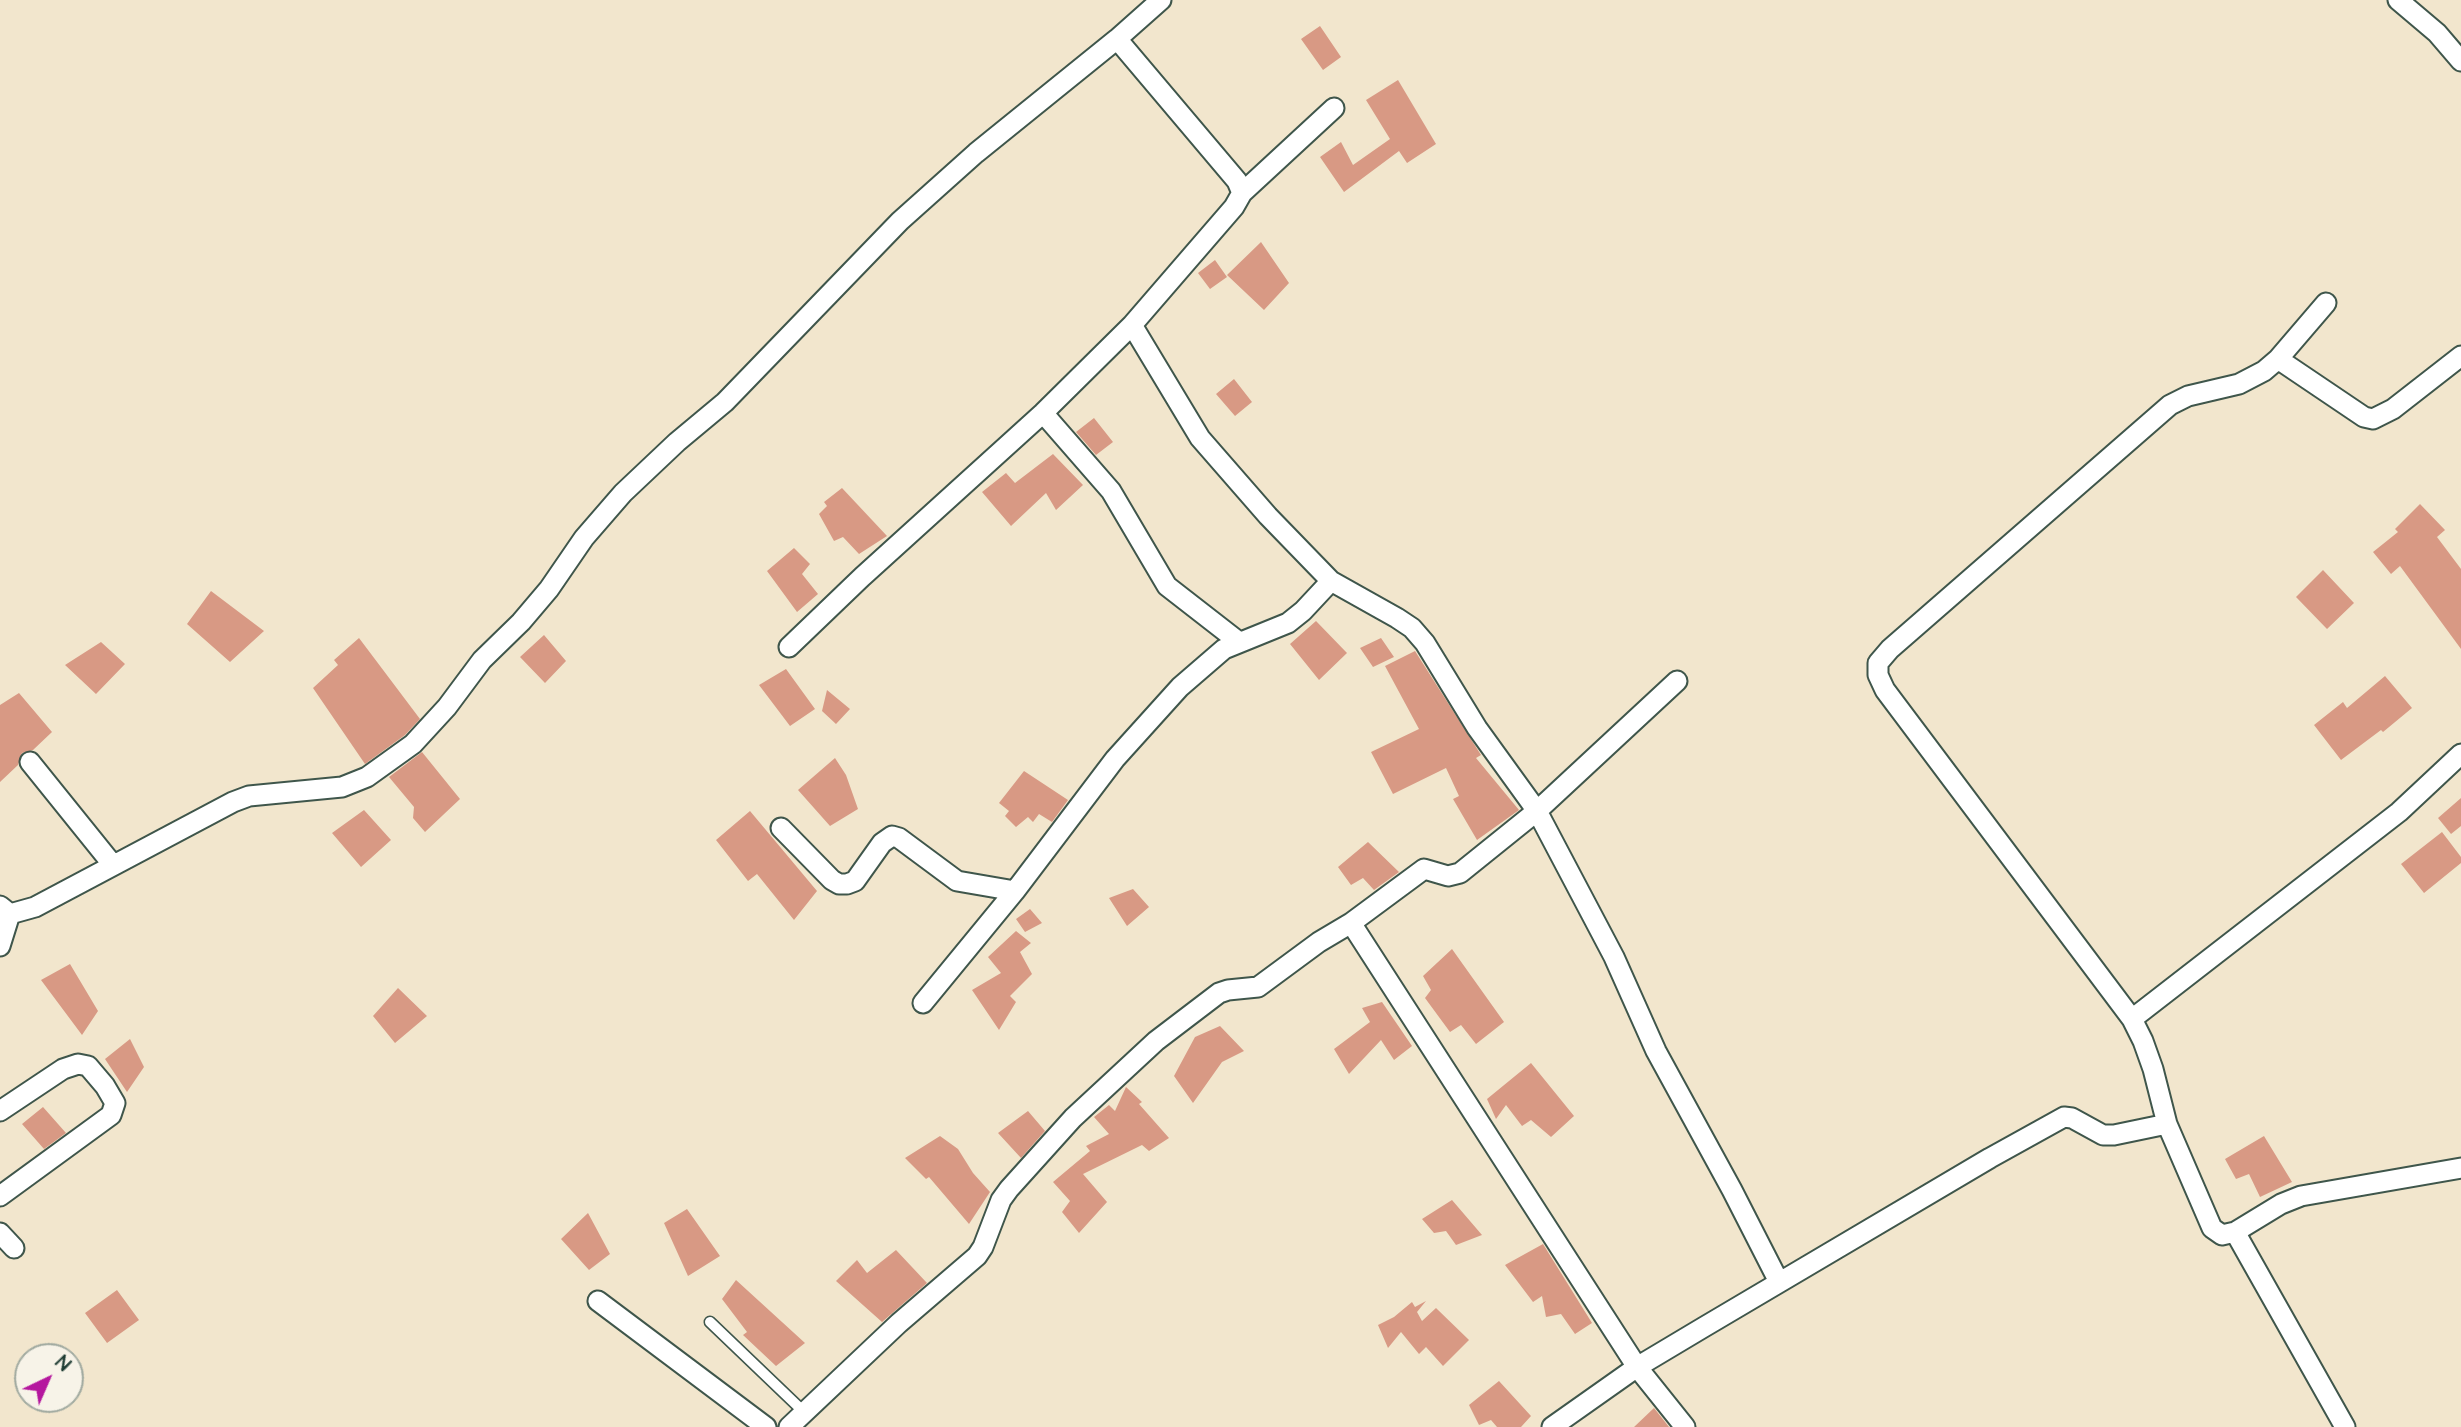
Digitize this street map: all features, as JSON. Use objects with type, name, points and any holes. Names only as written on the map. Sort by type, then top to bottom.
[{"type":"street","points":[[0,946],[5,910],[35,907],[233,802],[249,796],[342,787],[367,777],[413,744],[447,707],[482,660],[522,622],[549,589],[584,538],[623,493],[725,401],[900,221],[976,153],[1161,0]]},
{"type":"street","points":[[2398,0],[2437,33],[2461,61]]},
{"type":"street","points":[[1117,39],[1237,180],[1242,193]]},
{"type":"street","points":[[789,647],[862,577],[1044,413],[1132,325],[1234,207],[1242,193],[1334,108]]},
{"type":"street","points":[[2326,303],[2264,372],[2239,384],[2188,396],[2170,405],[1890,649],[1878,663],[1878,675],[1885,690],[2132,1019],[2153,1069],[2167,1124],[2212,1228],[2222,1235],[2235,1232],[2281,1204],[2301,1196],[2461,1168]]},
{"type":"street","points":[[1132,325],[1206,447],[1331,582],[1412,628],[1425,643],[1477,728],[1537,811],[1614,957],[1656,1051],[1779,1282]]},
{"type":"street","points":[[2278,359],[2364,417],[2373,419],[2393,409],[2461,356]]},
{"type":"street","points":[[1044,413],[1111,491],[1167,586],[1239,642]]},
{"type":"street","points":[[923,1003],[1015,891],[1115,759],[1180,687],[1224,649],[1289,623],[1331,582]]},
{"type":"street","points":[[789,1427],[899,1323],[976,1256],[983,1247],[1001,1200],[1009,1189],[1073,1118],[1156,1041],[1219,993],[1258,987],[1319,942],[1351,923],[1418,872],[1424,869],[1448,876],[1460,873],[1537,811],[1677,681]]},
{"type":"street","points":[[2132,1019],[2399,812],[2461,754]]},
{"type":"street","points":[[30,762],[113,865]]},
{"type":"street","points":[[781,828],[839,884],[855,881],[881,843],[892,836],[899,838],[957,880],[1015,891]]},
{"type":"street","points":[[1351,923],[1637,1367],[1685,1427]]},
{"type":"street","points":[[0,1111],[63,1069],[78,1064],[88,1066],[105,1086],[114,1103],[111,1115],[0,1196]]},
{"type":"street","points":[[1552,1427],[1637,1367],[2057,1119],[2072,1118],[2103,1135],[2167,1124]]},
{"type":"street","points":[[2235,1232],[2345,1427]]},
{"type":"street","points":[[0,1233],[14,1248]]},
{"type":"street","points":[[598,1301],[766,1427]]},
{"type":"lane","points":[[710,1322],[805,1413]]},
{"type":"building","points":[[1320,26],[1341,57],[1323,70],[1301,39]]},
{"type":"building","points":[[1398,80],[1436,144],[1407,163],[1399,151],[1344,192],[1320,157],[1341,142],[1353,165],[1390,139],[1366,100]]},
{"type":"building","points":[[1261,242],[1289,283],[1264,310],[1227,275]]},
{"type":"building","points":[[1215,260],[1227,277],[1210,289],[1198,273]]},
{"type":"building","points":[[1234,379],[1252,402],[1235,416],[1216,394]]},
{"type":"building","points":[[1094,418],[1113,442],[1096,455],[1076,432]]},
{"type":"building","points":[[1053,454],[1083,485],[1056,510],[1046,493],[1011,526],[982,492],[1006,473],[1015,483]]},
{"type":"building","points":[[842,488],[887,536],[859,554],[843,537],[834,541],[819,514],[827,506],[824,502]]},
{"type":"building","points":[[2420,504],[2445,530],[2437,537],[2461,569],[2461,649],[2400,566],[2391,574],[2373,552],[2398,532],[2395,529]]},
{"type":"building","points":[[794,548],[810,564],[802,574],[818,594],[797,612],[767,571]]},
{"type":"building","points":[[2323,570],[2354,603],[2327,629],[2296,597]]},
{"type":"building","points":[[211,591],[264,631],[230,662],[187,624]]},
{"type":"building","points":[[1316,621],[1347,653],[1319,680],[1290,644]]},
{"type":"building","points":[[544,635],[566,661],[545,683],[520,657]]},
{"type":"building","points":[[359,638],[420,719],[405,735],[365,764],[313,688],[338,665],[334,660]]},
{"type":"building","points":[[1381,638],[1394,657],[1373,667],[1360,648]]},
{"type":"building","points":[[101,642],[125,664],[96,694],[65,665]]},
{"type":"building","points":[[1415,651],[1481,755],[1476,758],[1519,810],[1477,840],[1453,799],[1459,796],[1446,768],[1393,794],[1371,752],[1419,729],[1385,666]]},
{"type":"building","points":[[786,669],[815,709],[790,726],[759,685]]},
{"type":"building","points":[[2385,676],[2412,708],[2383,732],[2381,730],[2341,760],[2314,725],[2343,702],[2347,708]]},
{"type":"building","points":[[827,690],[850,709],[836,724],[822,711]]},
{"type":"building","points":[[19,693],[52,732],[33,750],[22,753],[18,765],[0,782],[0,705]]},
{"type":"building","points":[[422,752],[460,799],[425,832],[413,818],[414,807],[389,777]]},
{"type":"building","points":[[835,758],[846,775],[858,809],[830,826],[798,790]]},
{"type":"building","points":[[1024,771],[1068,800],[1052,822],[1039,814],[1033,822],[1028,817],[1016,827],[1005,816],[1009,811],[999,803]]},
{"type":"building","points":[[2461,798],[2461,826],[2451,834],[2438,818]]},
{"type":"building","points":[[364,810],[391,840],[361,867],[332,833]]},
{"type":"building","points":[[750,811],[817,891],[794,920],[757,874],[748,881],[716,840]]},
{"type":"building","points":[[2442,832],[2461,857],[2461,863],[2424,893],[2401,864]]},
{"type":"building","points":[[1368,842],[1399,872],[1374,890],[1363,878],[1351,885],[1338,867]]},
{"type":"building","points":[[1133,889],[1149,907],[1127,926],[1109,898]]},
{"type":"building","points":[[1030,909],[1042,923],[1025,932],[1016,919]]},
{"type":"building","points":[[1016,931],[1031,943],[1020,952],[1032,974],[1010,996],[1016,1002],[999,1030],[972,990],[1001,973],[988,957]]},
{"type":"building","points":[[1452,949],[1504,1022],[1476,1044],[1461,1025],[1450,1032],[1425,998],[1431,990],[1423,976]]},
{"type":"building","points":[[70,964],[98,1011],[82,1035],[41,980]]},
{"type":"building","points":[[398,988],[427,1016],[395,1043],[373,1016]]},
{"type":"building","points":[[1382,1002],[1412,1046],[1394,1060],[1381,1040],[1349,1074],[1334,1049],[1370,1022],[1362,1008]]},
{"type":"building","points":[[1220,1026],[1244,1051],[1222,1062],[1193,1103],[1174,1076],[1195,1037]]},
{"type":"building","points":[[130,1039],[144,1067],[127,1092],[105,1059]]},
{"type":"building","points":[[1531,1063],[1574,1116],[1551,1137],[1531,1120],[1522,1126],[1506,1105],[1496,1119],[1487,1099]]},
{"type":"building","points":[[1126,1087],[1142,1102],[1139,1104],[1169,1138],[1149,1151],[1142,1145],[1083,1174],[1107,1202],[1079,1233],[1062,1212],[1070,1201],[1053,1182],[1090,1151],[1086,1146],[1109,1134],[1094,1117],[1109,1105],[1115,1111]]},
{"type":"building","points":[[43,1107],[66,1133],[44,1149],[22,1124]]},
{"type":"building","points":[[1028,1111],[1045,1131],[1021,1158],[998,1133]]},
{"type":"building","points":[[940,1136],[958,1149],[973,1173],[990,1192],[969,1224],[929,1177],[926,1179],[905,1158]]},
{"type":"building","points":[[2264,1136],[2292,1182],[2260,1197],[2249,1174],[2236,1179],[2225,1159]]},
{"type":"building","points":[[1452,1200],[1482,1235],[1456,1245],[1446,1231],[1434,1233],[1422,1219]]},
{"type":"building","points":[[687,1209],[720,1256],[688,1276],[664,1223]]},
{"type":"building","points":[[588,1213],[610,1254],[589,1270],[561,1239]]},
{"type":"building","points":[[1543,1244],[1592,1323],[1575,1334],[1561,1314],[1546,1317],[1542,1296],[1533,1302],[1505,1265]]},
{"type":"building","points":[[896,1250],[927,1283],[882,1322],[836,1281],[857,1260],[867,1273]]},
{"type":"building","points":[[736,1280],[805,1343],[776,1366],[743,1335],[747,1332],[722,1299]]},
{"type":"building","points":[[117,1290],[139,1320],[107,1343],[85,1313]]},
{"type":"building","points":[[1426,1301],[1417,1312],[1422,1321],[1436,1308],[1469,1340],[1443,1366],[1426,1347],[1419,1354],[1401,1332],[1388,1348],[1378,1325],[1394,1317],[1412,1302],[1415,1307]]},
{"type":"building","points":[[1499,1381],[1531,1416],[1521,1427],[1497,1427],[1491,1420],[1479,1425],[1469,1405]]},
{"type":"building","points":[[1654,1408],[1669,1427],[1634,1427]]}]
